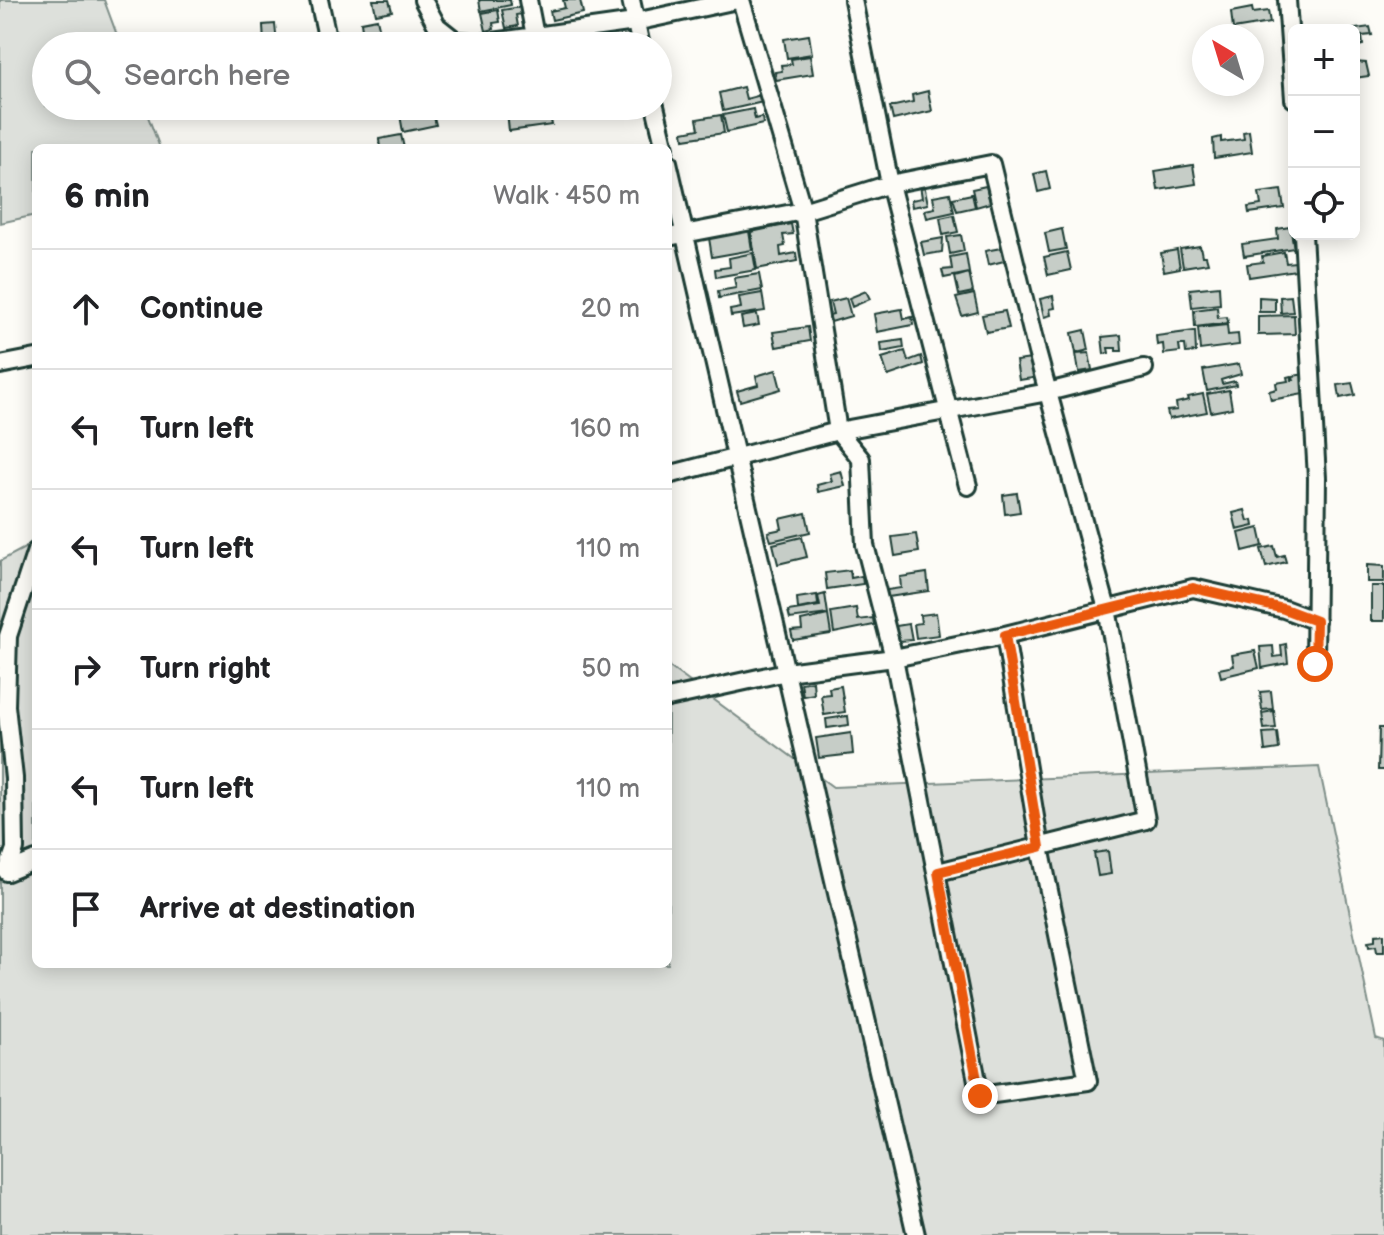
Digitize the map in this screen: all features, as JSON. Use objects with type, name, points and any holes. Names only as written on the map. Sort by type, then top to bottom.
[{"type":"street","points":[[319,0],[326,32]]},
{"type":"street","points":[[423,0],[442,32]]},
{"type":"street","points":[[528,0],[534,32]]},
{"type":"street","points":[[631,0],[638,32]]},
{"type":"street","points":[[564,32],[635,22],[739,0],[803,211],[838,431],[861,459],[865,545],[894,658],[980,1096],[1088,1081],[1040,847],[1005,635]]},
{"type":"street","points":[[853,0],[890,184],[968,486]]},
{"type":"street","points":[[1287,0],[1294,96]]},
{"type":"street","points":[[658,120],[664,144]]},
{"type":"street","points":[[676,236],[803,211],[890,184],[991,164],[1107,609],[1146,820],[938,872]]},
{"type":"street","points":[[672,199],[676,236],[737,458],[916,1235]]},
{"type":"street","points":[[1303,240],[1317,478],[1315,664]]},
{"type":"street","points":[[0,365],[32,359]]},
{"type":"street","points":[[672,474],[838,431],[1048,392],[1144,368]]},
{"type":"street","points":[[32,563],[8,636],[6,706],[14,778],[15,849],[7,872],[32,862]]},
{"type":"street","points":[[672,697],[786,672],[894,658],[1005,635],[1193,588],[1284,609],[1316,621]]},
{"type":"shaded area","points":[[0,0],[104,0],[116,32],[32,32],[32,120],[149,120],[158,144],[32,144],[32,216],[0,223]]},
{"type":"shaded area","points":[[32,544],[32,968],[672,968],[672,669],[833,787],[1319,767],[1376,1038],[1384,1041],[1384,1235],[0,1235],[0,561]]},
{"type":"building","points":[[373,0],[389,0],[392,11],[376,14]]},
{"type":"building","points":[[479,0],[510,0],[511,5],[481,11]]},
{"type":"building","points":[[563,0],[580,0],[583,13],[552,20],[550,11],[565,8]]},
{"type":"building","points":[[521,7],[522,14],[516,15],[518,26],[506,28],[502,10]]},
{"type":"building","points":[[1252,8],[1253,13],[1268,11],[1270,23],[1232,24],[1231,12]]},
{"type":"building","points":[[498,10],[500,22],[493,23],[494,29],[486,31],[482,13]]},
{"type":"building","points":[[377,19],[380,32],[357,32],[362,29],[361,22]]},
{"type":"building","points":[[275,24],[276,32],[263,32],[263,25]]},
{"type":"building","points":[[1370,27],[1372,35],[1362,36],[1363,45],[1360,46],[1360,28]]},
{"type":"building","points":[[809,35],[812,54],[787,58],[784,39]]},
{"type":"building","points":[[810,56],[813,74],[776,80],[775,72],[782,71],[781,65],[792,64],[791,59]]},
{"type":"building","points":[[1360,62],[1366,63],[1369,76],[1360,77]]},
{"type":"building","points":[[743,87],[746,99],[761,95],[763,102],[723,111],[719,93]]},
{"type":"building","points":[[928,91],[932,111],[893,120],[890,107],[913,102],[912,95]]},
{"type":"building","points":[[753,109],[755,119],[762,117],[763,124],[727,132],[723,115]]},
{"type":"building","points":[[721,115],[724,133],[684,139],[683,132],[699,129],[697,119]]},
{"type":"building","points":[[401,120],[435,120],[436,125],[403,132]]},
{"type":"building","points":[[508,120],[551,120],[552,125],[509,131]]},
{"type":"building","points":[[1249,131],[1252,152],[1214,158],[1213,139],[1221,137],[1221,142],[1244,139],[1243,132]]},
{"type":"building","points":[[401,135],[403,144],[380,144],[379,139]]},
{"type":"building","points":[[1193,165],[1196,184],[1158,190],[1155,171]]},
{"type":"building","points":[[1046,171],[1050,189],[1038,192],[1034,174]]},
{"type":"building","points":[[924,184],[928,204],[912,207],[911,200],[922,198],[920,185]]},
{"type":"building","points":[[986,186],[990,203],[976,207],[972,189]]},
{"type":"building","points":[[1281,190],[1284,208],[1249,213],[1248,207],[1261,205],[1259,193]]},
{"type":"building","points":[[950,193],[954,212],[927,218],[925,210],[935,208],[933,196]]},
{"type":"building","points":[[972,194],[975,207],[957,211],[953,198]]},
{"type":"building","points":[[954,215],[958,232],[943,235],[940,218]]},
{"type":"building","points":[[791,224],[793,234],[783,235],[785,246],[780,247],[781,256],[796,253],[797,261],[757,269],[751,232]]},
{"type":"building","points":[[1288,227],[1288,240],[1292,240],[1294,248],[1244,256],[1242,244],[1278,239],[1277,229]]},
{"type":"building","points":[[1062,229],[1066,249],[1049,252],[1045,233]]},
{"type":"building","points":[[749,231],[752,250],[712,257],[709,238]]},
{"type":"building","points":[[961,235],[964,251],[950,254],[947,237]]},
{"type":"building","points":[[943,238],[942,252],[924,255],[921,242]]},
{"type":"building","points":[[1200,246],[1202,256],[1206,256],[1208,263],[1183,267],[1180,249]]},
{"type":"building","points":[[1001,248],[1004,261],[988,265],[985,251]]},
{"type":"building","points":[[1177,250],[1180,268],[1164,271],[1161,253]]},
{"type":"building","points":[[1067,252],[1071,270],[1048,275],[1044,257]]},
{"type":"building","points":[[1284,252],[1286,263],[1295,262],[1296,270],[1249,277],[1247,264],[1263,262],[1262,256]]},
{"type":"building","points":[[753,253],[756,270],[716,277],[715,269],[730,267],[729,258]]},
{"type":"building","points":[[966,254],[969,273],[944,278],[942,270],[952,269],[950,257]]},
{"type":"building","points":[[969,273],[973,292],[959,295],[955,277]]},
{"type":"building","points":[[759,274],[762,290],[719,298],[718,291],[736,288],[734,278]]},
{"type":"building","points":[[1219,286],[1220,304],[1192,307],[1190,289]]},
{"type":"building","points":[[866,291],[870,299],[852,307],[849,298]]},
{"type":"building","points":[[762,293],[765,311],[731,316],[730,310],[741,308],[739,297]]},
{"type":"building","points":[[974,294],[978,312],[962,316],[956,298]]},
{"type":"building","points":[[1053,296],[1055,308],[1050,309],[1051,315],[1044,317],[1040,299]]},
{"type":"building","points":[[1291,296],[1293,312],[1281,313],[1280,297]]},
{"type":"building","points":[[1259,297],[1275,298],[1275,312],[1259,312]]},
{"type":"building","points":[[846,298],[851,316],[831,322],[830,302]]},
{"type":"building","points":[[1217,307],[1218,318],[1227,317],[1228,323],[1195,327],[1194,310]]},
{"type":"building","points":[[902,309],[904,319],[912,317],[913,325],[877,332],[874,314]]},
{"type":"building","points":[[1005,311],[1009,328],[986,332],[982,315]]},
{"type":"building","points":[[757,314],[759,325],[743,328],[741,317]]},
{"type":"building","points":[[1294,315],[1295,334],[1258,335],[1258,316]]},
{"type":"building","points":[[1227,325],[1228,335],[1238,334],[1239,345],[1200,350],[1198,328]]},
{"type":"building","points":[[808,327],[810,341],[776,347],[773,332]]},
{"type":"building","points":[[1085,330],[1089,350],[1076,353],[1072,333]]},
{"type":"building","points":[[1195,331],[1196,352],[1186,353],[1185,345],[1179,345],[1180,352],[1164,354],[1163,344],[1157,345],[1156,336]]},
{"type":"building","points":[[1121,335],[1122,351],[1108,348],[1109,353],[1104,354],[1102,337]]},
{"type":"building","points":[[903,340],[904,348],[882,352],[881,343]]},
{"type":"building","points":[[905,351],[908,361],[921,356],[923,364],[888,376],[882,358]]},
{"type":"building","points":[[1089,353],[1092,370],[1079,372],[1076,354]]},
{"type":"building","points":[[1032,359],[1033,378],[1019,380],[1016,361]]},
{"type":"building","points":[[1239,364],[1241,374],[1221,380],[1222,384],[1235,381],[1236,385],[1207,391],[1203,370]]},
{"type":"building","points":[[776,370],[781,389],[740,401],[737,391],[758,385],[756,376]]},
{"type":"building","points":[[1305,374],[1309,393],[1271,400],[1269,391],[1277,389],[1276,383],[1288,381],[1287,377],[1291,376],[1294,380],[1293,376]]},
{"type":"building","points":[[1352,383],[1355,395],[1340,398],[1338,385]]},
{"type":"building","points":[[1229,390],[1232,408],[1211,412],[1207,394]]},
{"type":"building","points":[[1203,394],[1207,412],[1169,419],[1167,411],[1177,410],[1176,403]]},
{"type":"building","points":[[841,471],[845,486],[818,492],[817,485],[832,481],[830,474]]},
{"type":"building","points":[[1017,493],[1020,512],[1005,514],[1003,495]]},
{"type":"building","points":[[1245,510],[1248,521],[1253,520],[1254,526],[1237,530],[1233,513]]},
{"type":"building","points":[[806,513],[810,532],[771,541],[768,532],[782,529],[780,519]]},
{"type":"building","points":[[1259,528],[1263,546],[1243,551],[1239,533]]},
{"type":"building","points":[[916,534],[919,552],[895,556],[892,537]]},
{"type":"building","points":[[802,537],[807,557],[778,564],[773,544]]},
{"type":"building","points":[[1274,546],[1277,557],[1284,555],[1286,562],[1266,567],[1261,549]]},
{"type":"building","points":[[1367,565],[1384,566],[1384,582],[1367,582]]},
{"type":"building","points":[[850,570],[851,578],[862,576],[863,584],[827,589],[825,573]]},
{"type":"building","points":[[927,573],[929,591],[888,597],[887,590],[901,588],[900,577]]},
{"type":"building","points":[[1371,586],[1384,586],[1384,621],[1371,621]]},
{"type":"building","points":[[825,594],[828,614],[790,619],[788,611],[820,606],[818,596]]},
{"type":"building","points":[[817,595],[818,605],[798,609],[797,598]]},
{"type":"building","points":[[856,608],[858,620],[873,618],[874,625],[834,633],[831,612]]},
{"type":"building","points":[[936,613],[939,635],[916,638],[914,624],[921,623],[920,615]]},
{"type":"building","points":[[828,615],[831,634],[793,640],[791,631],[802,630],[801,621]]},
{"type":"building","points":[[909,624],[912,640],[898,641],[896,626]]},
{"type":"building","points":[[1286,644],[1288,663],[1262,668],[1260,647],[1273,646],[1274,657],[1282,656],[1281,645]]},
{"type":"building","points":[[1255,651],[1259,668],[1221,677],[1219,669],[1234,666],[1232,655]]},
{"type":"building","points":[[813,681],[814,694],[803,696],[801,683]]},
{"type":"building","points":[[841,686],[845,712],[824,715],[821,695],[830,694],[829,688]]},
{"type":"building","points":[[1271,691],[1273,709],[1262,710],[1260,692]]},
{"type":"building","points":[[1274,711],[1276,728],[1264,729],[1262,713]]},
{"type":"building","points":[[848,716],[849,725],[827,728],[826,719]]},
{"type":"building","points":[[1379,728],[1384,728],[1384,770],[1378,770]]},
{"type":"building","points":[[1277,732],[1279,749],[1265,751],[1263,733]]},
{"type":"building","points":[[851,733],[853,754],[819,758],[816,738]]},
{"type":"building","points":[[1108,851],[1111,874],[1098,876],[1094,853]]},
{"type":"building","points":[[1384,934],[1384,952],[1377,952],[1376,946],[1369,947],[1368,942],[1375,941],[1375,935]]},
{"type":"route","points":[[980,1096],[938,872],[1040,847],[1005,635],[1193,588],[1284,609],[1316,621],[1315,664]]}]
